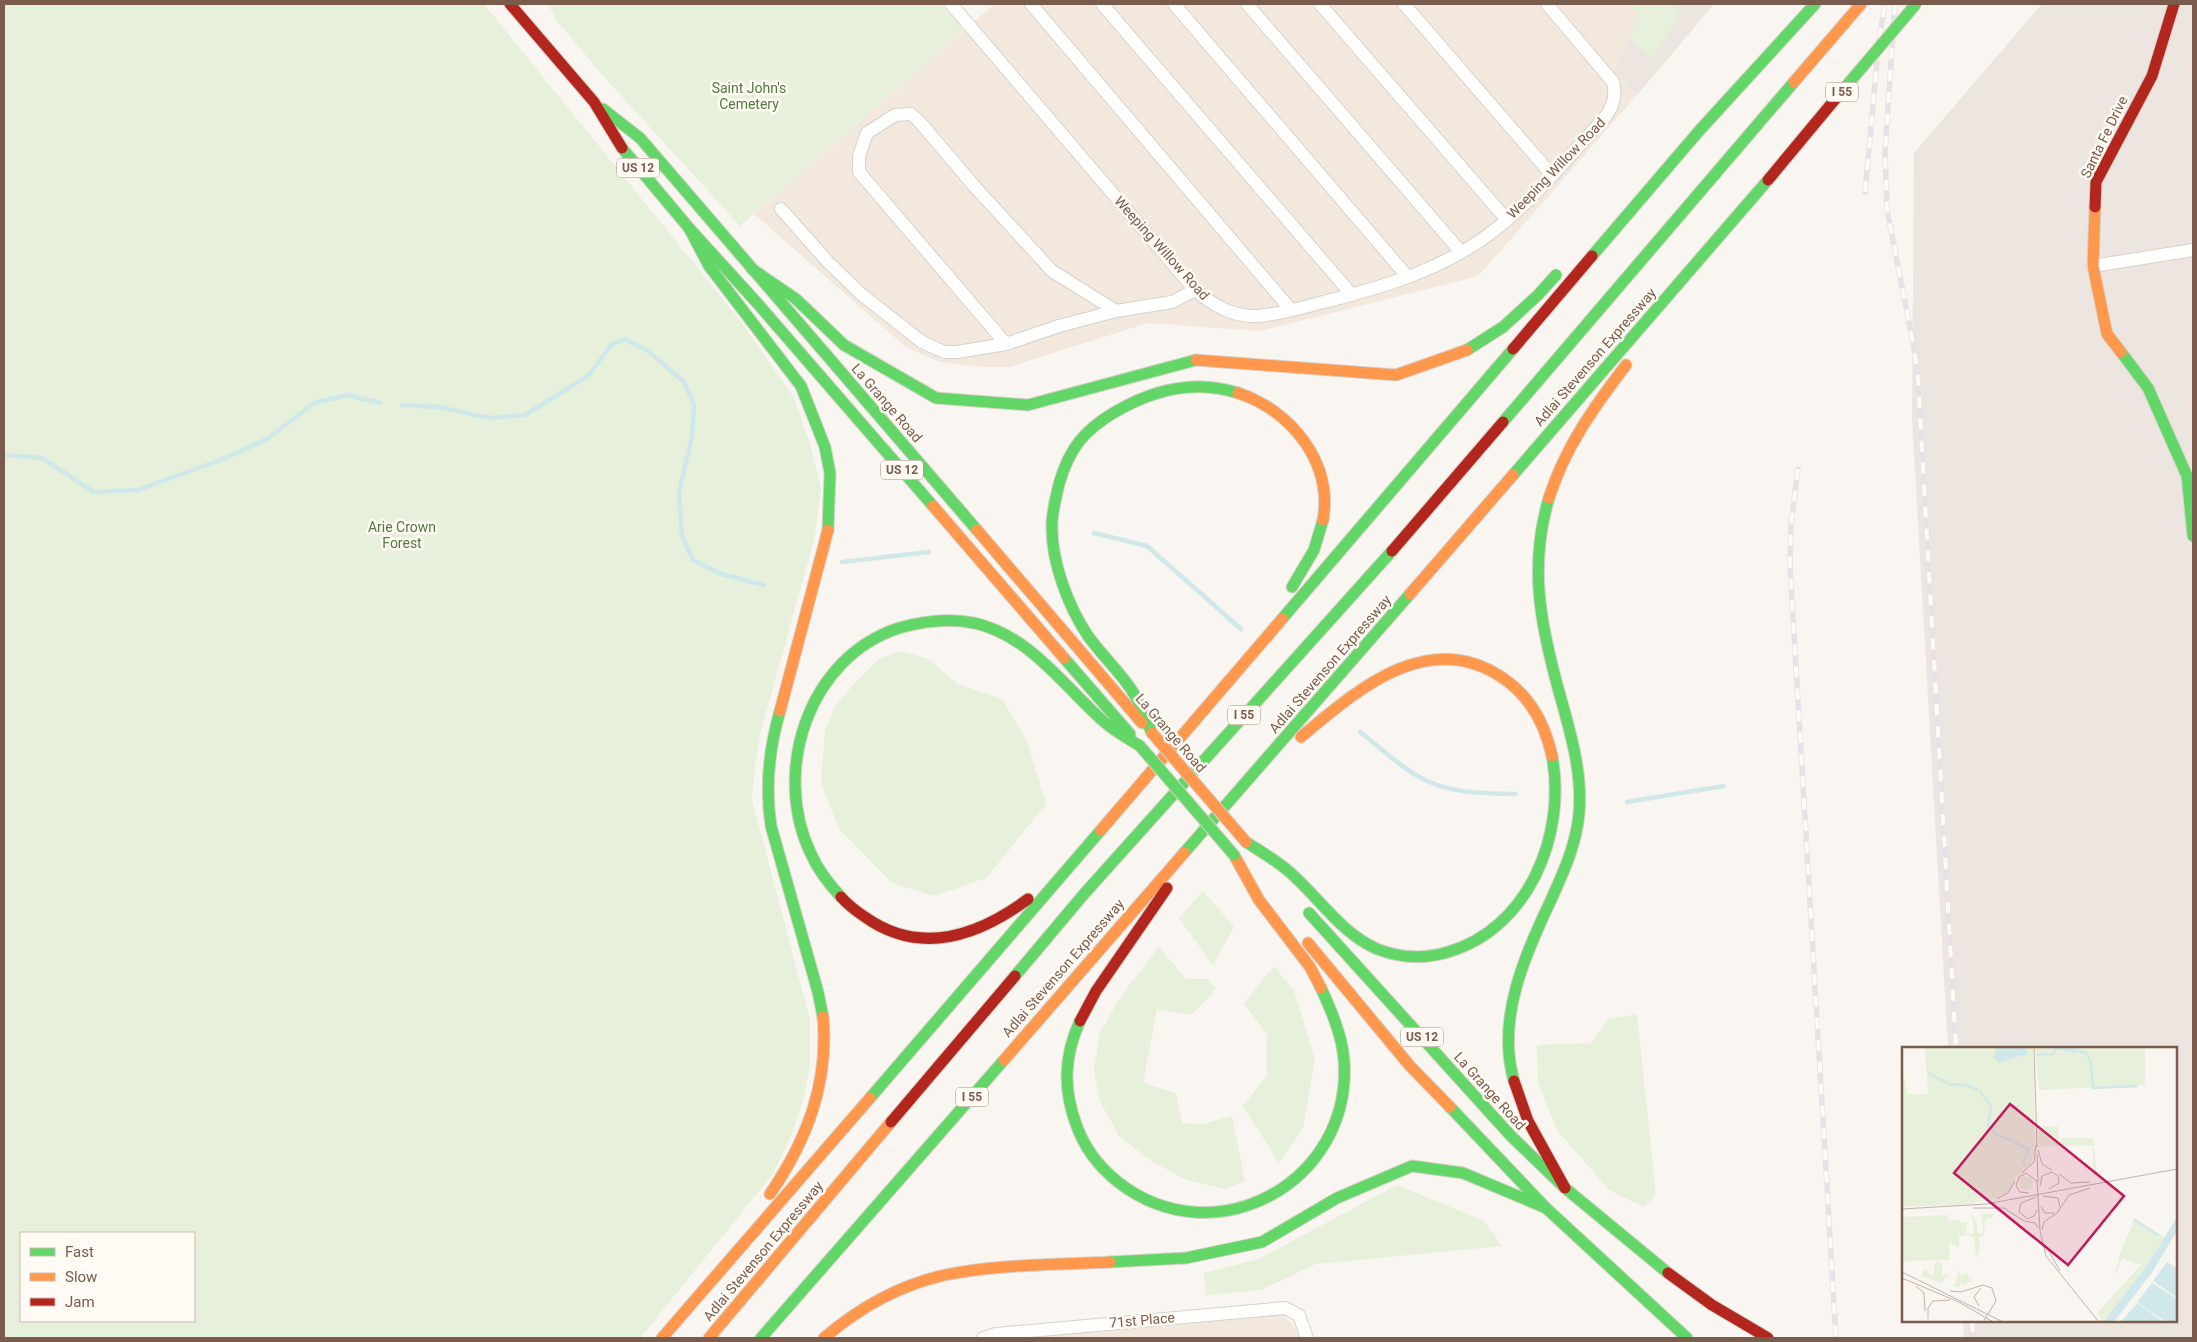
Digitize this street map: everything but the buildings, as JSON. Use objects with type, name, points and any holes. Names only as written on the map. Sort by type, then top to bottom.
[{"type":"main road","name":"La Grange Road","points":[[510,4],[594,102],[624,151],[689,228],[758,304],[1108,717]]},
{"type":"main road","points":[[662,1338],[1090,840],[1214,699],[1699,131],[1815,4]]},
{"type":"main road","name":"Adlai Stevenson Expressway","points":[[708,1338],[1084,894],[1398,544],[1861,4]]},
{"type":"main road","name":"Adlai Stevenson Expressway","points":[[762,1338],[1252,777],[1768,180],[1916,4]]},
{"type":"main road","name":"Santa Fe Drive","points":[[2174,4],[2152,76],[2096,182],[2093,266],[2108,334],[2148,388],[2187,476],[2193,536]]},
{"type":"main road","name":"La Grange Road","points":[[594,102],[640,138],[1276,876]]},
{"type":"main road","points":[[1616,210],[1668,153],[1699,131]]},
{"type":"main road","points":[[1565,1188],[1524,1115],[1513,1086],[1509,1059],[1513,1000],[1577,830],[1579,789],[1575,747],[1545,640],[1538,592],[1538,560],[1546,511],[1558,472],[1580,426],[1742,210]]},
{"type":"main road","points":[[662,1338],[793,1160],[808,1132],[817,1101],[824,1042],[818,993],[771,826],[767,801],[772,743],[828,529],[830,473],[825,448],[801,386],[709,266],[689,228]]},
{"type":"main road","points":[[752,269],[796,299],[844,345],[936,398],[1028,405],[1192,360],[1396,375],[1465,351],[1503,327],[1538,295],[1564,267]]},
{"type":"main road","points":[[1152,734],[1132,690],[1087,634],[1065,588],[1052,538],[1053,504],[1070,453],[1082,439],[1107,417],[1136,401],[1167,391],[1200,385],[1232,390],[1246,395],[1282,416],[1304,440],[1316,461],[1324,488],[1325,507],[1318,540],[1310,562],[1214,699]]},
{"type":"main road","points":[[1090,840],[1028,899],[1008,914],[970,932],[942,938],[902,936],[879,926],[854,911],[833,889],[813,860],[799,822],[794,781],[798,745],[810,711],[824,684],[843,661],[865,643],[892,630],[921,622],[954,621],[977,624],[1015,640],[1036,655],[1108,717],[1140,746],[1234,855],[1311,969],[1338,1028],[1344,1059],[1344,1091],[1336,1124],[1318,1156],[1294,1181],[1265,1198],[1232,1209],[1202,1212],[1173,1210],[1146,1200],[1118,1182],[1095,1160],[1077,1131],[1070,1103],[1067,1060],[1077,1025],[1105,977],[1153,911],[1173,878],[1182,855]]},
{"type":"main road","points":[[1246,842],[1290,872],[1332,918],[1369,945],[1401,956],[1439,955],[1462,949],[1479,941],[1518,906],[1530,887],[1547,843],[1553,806],[1554,775],[1551,745],[1546,728],[1537,710],[1527,695],[1514,683],[1482,664],[1463,659],[1427,661],[1405,666],[1377,679],[1346,700],[1252,777]]},
{"type":"main road","points":[[1266,901],[1289,920]]},
{"type":"main road","name":"La Grange Road","points":[[1302,905],[1511,1136],[1565,1188],[1661,1268],[1712,1305],[1768,1338]]},
{"type":"main road","name":"US 12","points":[[1302,935],[1410,1066],[1546,1208],[1639,1296],[1687,1338]]},
{"type":"main road","points":[[824,1338],[844,1322],[879,1300],[909,1286],[946,1275],[1012,1267],[1186,1258],[1262,1242],[1337,1198],[1412,1166],[1462,1173],[1546,1208]]},
{"type":"street","name":"Weeping Willow Road","points":[[950,4],[1195,290],[1224,310],[1256,316],[1291,310],[1352,295],[1434,267],[1461,252],[1507,220],[1552,174],[1606,116],[1613,105],[1615,93],[1613,82],[1608,74],[1547,4]]},
{"type":"street","points":[[1031,4],[1291,310]]},
{"type":"street","points":[[1102,4],[1352,295]]},
{"type":"street","points":[[1174,4],[1406,276]]},
{"type":"street","points":[[1247,4],[1461,252]]},
{"type":"street","points":[[1320,4],[1507,220]]},
{"type":"street","points":[[1404,4],[1552,174]]},
{"type":"street","points":[[1006,344],[859,172],[858,156],[867,133],[895,115],[911,114],[919,121],[975,187],[1052,271],[1116,311]]},
{"type":"street","points":[[781,210],[828,262],[861,294],[922,342],[944,352],[958,352],[1006,344],[1058,326],[1116,311],[1172,302],[1195,290]]},
{"type":"street","points":[[2093,266],[2170,252],[2193,250]]},
{"type":"street","name":"71st Place","points":[[983,1338],[996,1334],[1267,1308],[1286,1308],[1299,1315],[1307,1338]]},
{"type":"shaded area","points":[[994,4],[1628,4],[1639,16],[1614,70],[1637,95],[1481,273],[1471,278],[1260,331],[1148,323],[1009,367],[982,367],[940,362],[907,348],[754,214]]},
{"type":"shaded area","points":[[1628,4],[1714,4],[1637,95],[1614,70],[1639,16]]},
{"type":"shaded area","points":[[2042,4],[2193,4],[2193,1338],[1964,1338],[1963,1322],[2177,1322],[2177,1047],[1948,1047],[1912,417],[1914,153]]},
{"type":"shaded area","points":[[1272,1314],[1284,1316],[1298,1330],[1299,1338],[1007,1338]]},
{"type":"green space","name":"Arie Crown Forest","points":[[4,4],[484,4],[739,319],[794,398],[810,444],[821,488],[815,536],[761,731],[755,765],[752,800],[810,1020],[810,1065],[803,1100],[792,1134],[773,1174],[640,1338],[4,1338]]},
{"type":"green space","name":"Saint John's Cemetery","points":[[548,4],[941,4],[964,30],[740,226],[604,77],[557,21]]},
{"type":"green space","points":[[1628,4],[1671,4],[1680,15],[1652,59],[1629,37],[1639,16]]},
{"type":"green space","points":[[901,651],[928,659],[958,684],[1002,699],[1027,741],[1046,804],[986,878],[934,896],[892,883],[839,829],[821,783],[825,730],[835,706],[879,659]]},
{"type":"green space","points":[[1203,891],[1234,927],[1213,965],[1179,918]]},
{"type":"green space","points":[[1159,947],[1186,979],[1208,979],[1216,989],[1191,1015],[1157,1009],[1143,1083],[1176,1093],[1182,1123],[1203,1124],[1232,1116],[1245,1181],[1225,1189],[1187,1180],[1153,1162],[1119,1136],[1100,1101],[1094,1070],[1100,1032],[1124,992]]},
{"type":"green space","points":[[1274,966],[1294,991],[1315,1059],[1303,1128],[1279,1163],[1243,1106],[1267,1075],[1267,1035],[1244,1003]]},
{"type":"green space","points":[[1637,1014],[1656,1195],[1644,1207],[1609,1190],[1557,1130],[1538,1082],[1537,1045],[1592,1043],[1608,1019]]},
{"type":"green space","points":[[1397,1185],[1484,1221],[1502,1246],[1316,1264],[1261,1290],[1206,1295],[1204,1273],[1259,1259]]},
{"type":"waterway","points":[[402,405],[439,407],[489,418],[525,415],[588,376],[612,344],[625,339],[648,351],[684,382],[694,405],[692,437],[679,492],[682,536],[693,560],[721,574],[764,585]]},
{"type":"waterway","points":[[4,455],[42,458],[94,492],[138,490],[223,459],[267,439],[314,403],[348,395],[380,403]]},
{"type":"waterway","points":[[1094,533],[1147,546],[1241,629]]},
{"type":"waterway","points":[[842,562],[929,552]]},
{"type":"waterway","points":[[1360,732],[1403,767],[1432,783],[1462,791],[1515,794]]},
{"type":"waterway","points":[[1627,802],[1724,786]]},
{"type":"railway","points":[[1865,192],[1879,41],[1885,4]]},
{"type":"railway","points":[[1895,4],[1885,151],[1887,210],[1914,348],[1918,379],[1956,1047]]},
{"type":"railway","points":[[1798,469],[1791,524],[1790,567],[1836,1338]]},
{"type":"railway","points":[[1972,1322],[1973,1338]]},
{"type":"traffic: fast","points":[[1592,256],[1699,131],[1815,4]]},
{"type":"traffic: fast","points":[[1842,91],[1916,4]]},
{"type":"traffic: fast","points":[[1503,422],[1794,82]]},
{"type":"traffic: fast","points":[[603,109],[640,138],[977,530]]},
{"type":"traffic: fast","points":[[622,148],[689,228],[758,304],[933,506]]},
{"type":"traffic: fast","points":[[1513,475],[1768,180]]},
{"type":"traffic: fast","points":[[689,228],[709,266],[801,386],[825,447],[830,473],[828,530]]},
{"type":"traffic: fast","points":[[752,269],[796,299],[844,345],[936,398],[1028,405],[1196,360]]},
{"type":"traffic: fast","points":[[1467,350],[1503,327],[1538,295],[1556,275]]},
{"type":"traffic: fast","points":[[1282,619],[1513,349]]},
{"type":"traffic: fast","points":[[2121,352],[2148,388],[2187,476],[2193,536]]},
{"type":"traffic: fast","points":[[1152,733],[1131,689],[1088,636],[1074,611],[1062,583],[1052,539],[1053,510],[1059,484],[1073,451],[1086,433],[1104,419],[1130,404],[1160,392],[1190,387],[1206,387],[1238,393]]},
{"type":"traffic: fast","points":[[1514,1081],[1509,1058],[1509,1034],[1516,988],[1523,965],[1569,858],[1575,836],[1580,798],[1571,734],[1546,640],[1539,593],[1539,547],[1549,498]]},
{"type":"traffic: fast","points":[[1292,587],[1314,550],[1323,520]]},
{"type":"traffic: fast","points":[[1015,976],[1084,894],[1392,551]]},
{"type":"traffic: fast","points":[[1184,853],[1410,594]]},
{"type":"traffic: fast","points":[[841,897],[817,866],[800,822],[795,788],[798,754],[806,721],[821,690],[842,664],[868,643],[899,628],[936,621],[965,621],[994,629],[1012,638],[1028,650],[1107,724],[1140,746]]},
{"type":"traffic: fast","points":[[1064,658],[1130,734]]},
{"type":"traffic: fast","points":[[780,711],[769,768],[768,797],[771,826],[818,992],[823,1017]]},
{"type":"traffic: fast","points":[[1140,746],[1234,855]]},
{"type":"traffic: fast","points":[[1246,842],[1290,872],[1333,917],[1365,943],[1377,949],[1404,956],[1430,956],[1448,952],[1476,940],[1500,923],[1520,901],[1536,875],[1547,847],[1553,817],[1555,786],[1552,756]]},
{"type":"traffic: fast","points":[[870,1098],[1101,830]]},
{"type":"traffic: fast","points":[[1309,913],[1511,1136],[1565,1188],[1668,1273]]},
{"type":"traffic: fast","points":[[1080,1021],[1068,1059],[1067,1085],[1072,1111],[1079,1132],[1098,1163],[1118,1182],[1156,1204],[1196,1212],[1235,1209],[1271,1195],[1302,1172],[1326,1141],[1341,1103],[1343,1051],[1332,1014],[1321,988]]},
{"type":"traffic: fast","points":[[761,1338],[1004,1060]]},
{"type":"traffic: fast","points":[[1450,1107],[1546,1208],[1687,1338]]},
{"type":"traffic: fast","points":[[1110,1262],[1186,1258],[1262,1242],[1337,1198],[1412,1166],[1463,1173],[1546,1208]]},
{"type":"traffic: slow","points":[[1794,82],[1861,4]]},
{"type":"traffic: slow","points":[[2095,207],[2093,266],[2107,334],[2121,352]]},
{"type":"traffic: slow","points":[[1196,360],[1396,375],[1467,350]]},
{"type":"traffic: slow","points":[[1549,498],[1563,462],[1581,428],[1626,365]]},
{"type":"traffic: slow","points":[[1238,393],[1258,401],[1275,412],[1291,426],[1304,442],[1315,460],[1322,479],[1324,499],[1323,520]]},
{"type":"traffic: slow","points":[[1410,594],[1513,475]]},
{"type":"traffic: slow","points":[[933,506],[1064,658]]},
{"type":"traffic: slow","points":[[780,711],[828,530]]},
{"type":"traffic: slow","points":[[977,530],[1142,723]]},
{"type":"traffic: slow","points":[[1101,830],[1282,619]]},
{"type":"traffic: slow","points":[[1301,737],[1370,684],[1395,671],[1421,662],[1448,659],[1475,664],[1513,685],[1529,703],[1541,722],[1552,756]]},
{"type":"traffic: slow","points":[[1152,733],[1246,842]]},
{"type":"traffic: slow","points":[[1004,1060],[1184,853]]},
{"type":"traffic: slow","points":[[1234,855],[1259,900],[1310,967],[1321,988]]},
{"type":"traffic: slow","points":[[1308,943],[1410,1066],[1450,1107]]},
{"type":"traffic: slow","points":[[770,1194],[795,1153],[813,1110],[819,1088],[822,1065],[823,1017]]},
{"type":"traffic: slow","points":[[662,1338],[870,1098]]},
{"type":"traffic: slow","points":[[709,1338],[891,1122]]},
{"type":"traffic: slow","points":[[824,1338],[851,1317],[881,1299],[928,1279],[985,1269],[1110,1262]]},
{"type":"traffic: jam","points":[[510,4],[594,102],[622,148]]},
{"type":"traffic: jam","points":[[2095,207],[2096,182],[2152,76],[2174,4]]},
{"type":"traffic: jam","points":[[1768,180],[1842,91]]},
{"type":"traffic: jam","points":[[1513,349],[1592,256]]},
{"type":"traffic: jam","points":[[1392,551],[1503,422]]},
{"type":"traffic: jam","points":[[1080,1021],[1096,991],[1167,888]]},
{"type":"traffic: jam","points":[[841,897],[865,917],[886,929],[907,936],[928,938],[969,931],[989,923],[1028,899]]},
{"type":"traffic: jam","points":[[891,1122],[1015,976]]},
{"type":"traffic: jam","points":[[1514,1081],[1528,1121],[1565,1188]]},
{"type":"traffic: jam","points":[[1668,1273],[1712,1305],[1768,1338]]}]
